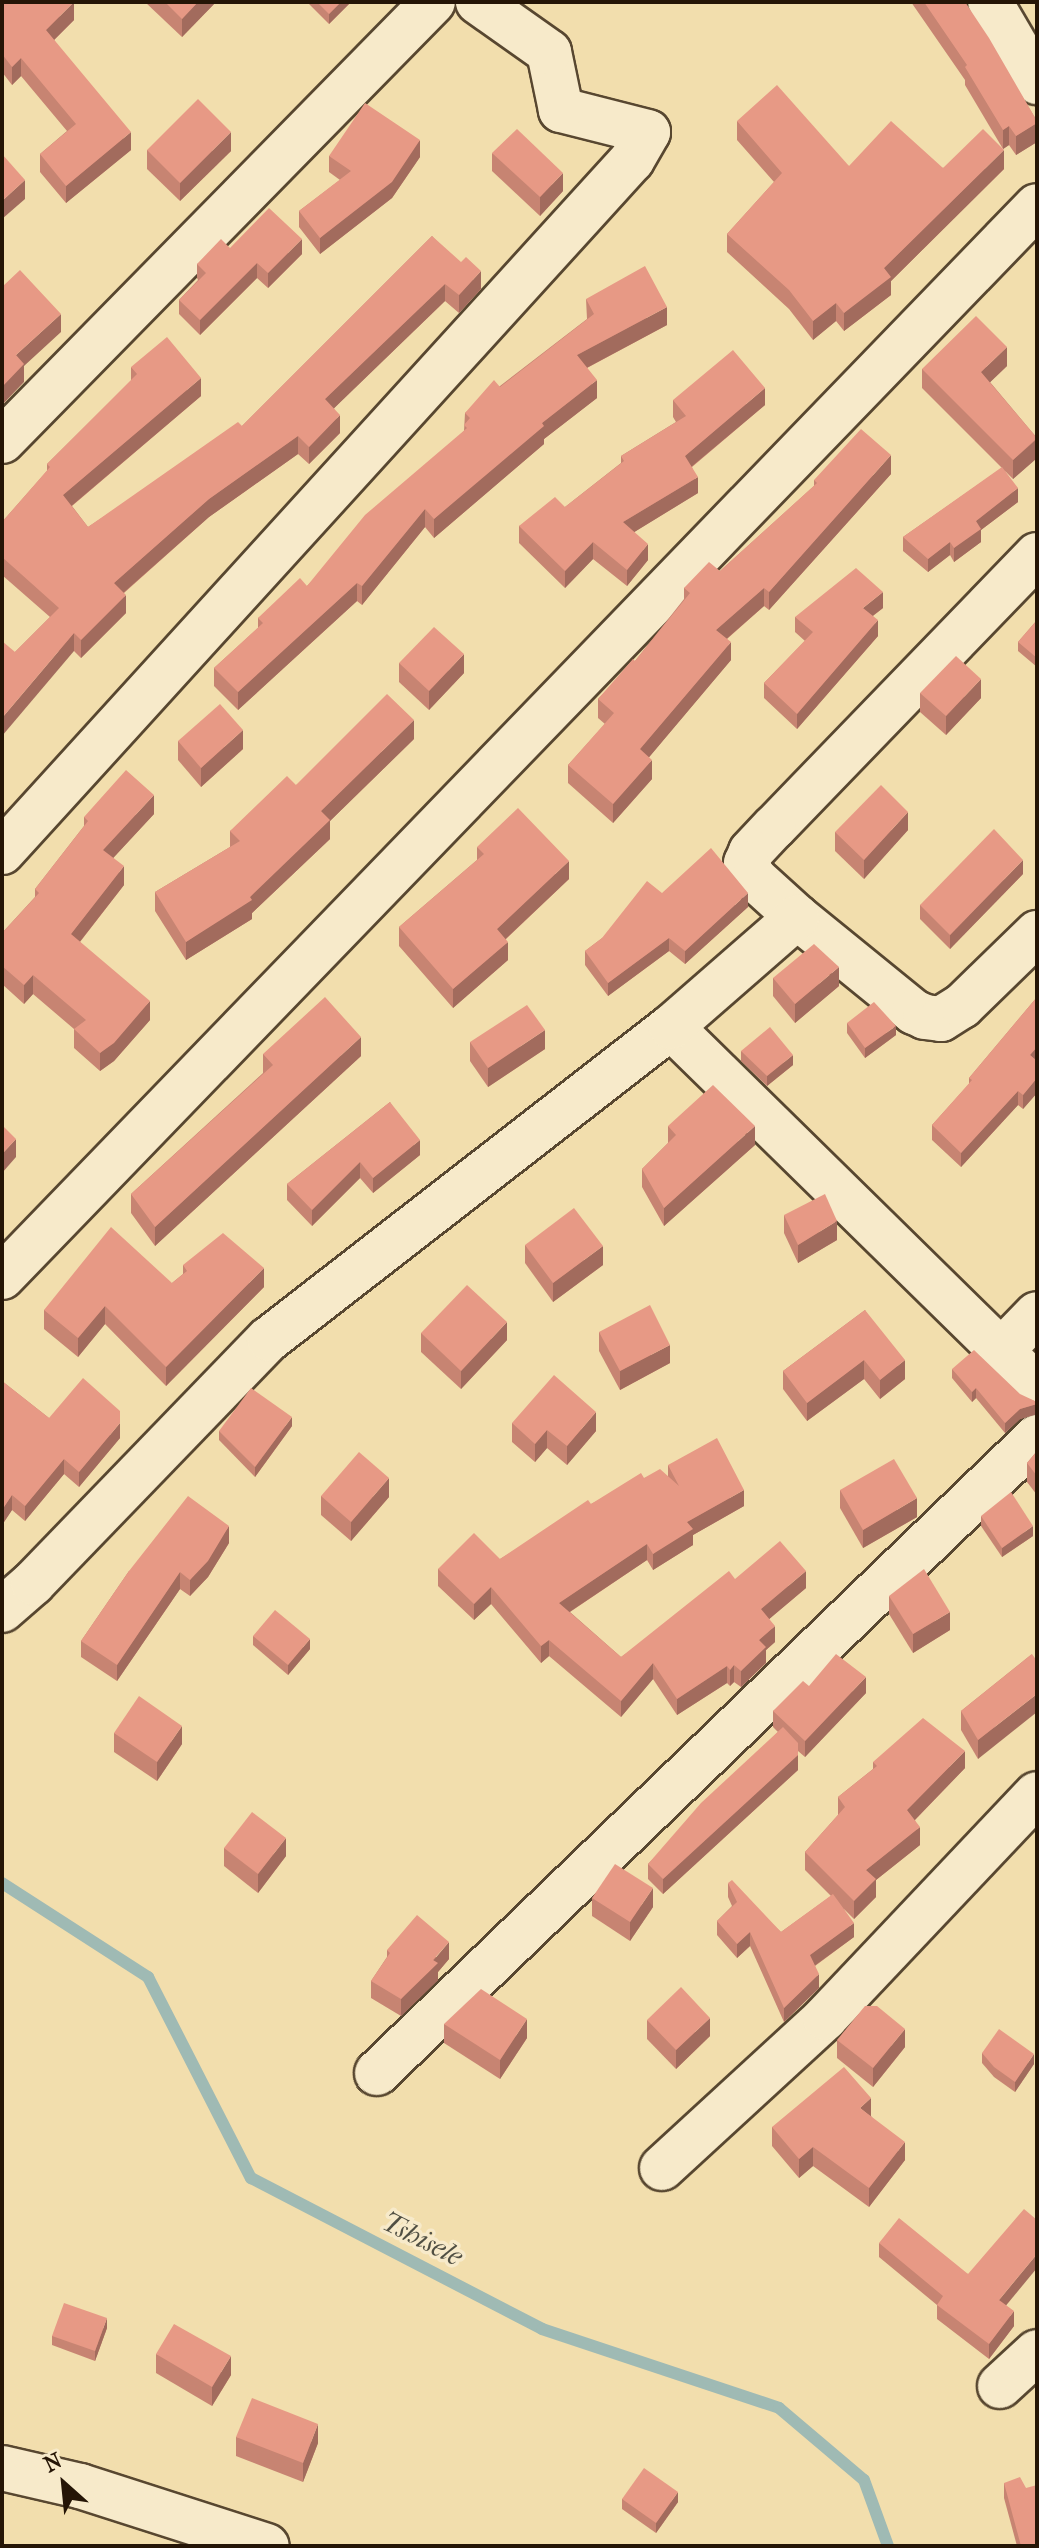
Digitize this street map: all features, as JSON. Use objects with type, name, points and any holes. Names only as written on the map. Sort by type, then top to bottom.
[{"type":"street","points":[[2,441],[433,2]]},
{"type":"street","points":[[2,852],[632,160],[648,132],[561,110],[549,52],[478,2]]},
{"type":"street","points":[[990,2],[1037,82]]},
{"type":"street","points":[[2,1277],[1037,206]]},
{"type":"street","points":[[1037,555],[751,852],[746,863],[754,878],[797,917],[914,1012],[941,1019],[962,1006],[1037,933]]},
{"type":"street","points":[[2,1610],[33,1583],[269,1339],[671,1027],[797,917]]},
{"type":"street","points":[[671,1027],[1037,1386]]},
{"type":"street","points":[[1002,1350],[1037,1314]]},
{"type":"street","points":[[377,2073],[1037,1437]]},
{"type":"street","points":[[662,2168],[825,2018],[1037,1794]]},
{"type":"street","points":[[1000,2386],[1037,2352]]},
{"type":"street","points":[[2,2468],[80,2486],[267,2546]]},
{"type":"building","points":[[2,2],[74,2],[46,30],[131,132],[66,186],[40,154],[76,124],[21,58],[12,67],[2,54]]},
{"type":"building","points":[[165,2],[198,2],[182,19]]},
{"type":"building","points":[[317,2],[341,2],[329,14]]},
{"type":"building","points":[[924,2],[965,2],[1037,123],[1016,136],[1009,126],[1003,130],[965,67],[967,65]]},
{"type":"building","points":[[777,85],[849,166],[891,121],[943,168],[983,129],[1004,150],[884,268],[891,277],[844,313],[836,303],[813,321],[789,290],[727,234],[782,173],[737,121]]},
{"type":"building","points":[[198,99],[231,132],[180,183],[147,150]]},
{"type":"building","points":[[365,103],[420,140],[392,182],[320,238],[299,211],[351,171],[329,156]]},
{"type":"building","points":[[517,129],[563,173],[540,197],[492,153]]},
{"type":"building","points":[[2,154],[25,180],[2,201]]},
{"type":"building","points":[[269,208],[302,239],[268,273],[257,263],[200,320],[179,300],[206,273],[197,264],[221,239],[230,248]]},
{"type":"building","points":[[432,236],[461,262],[466,257],[481,271],[459,295],[445,284],[325,399],[340,415],[309,447],[298,436],[209,499],[114,583],[126,595],[81,640],[74,633],[2,718],[2,641],[15,652],[59,608],[2,557],[2,522],[50,467],[47,464],[137,374],[131,367],[167,337],[201,378],[63,495],[88,527],[238,422],[242,426]]},
{"type":"building","points":[[645,266],[667,307],[577,355],[597,380],[542,423],[544,426],[434,519],[425,509],[362,586],[357,583],[238,692],[214,668],[263,623],[258,618],[300,578],[307,586],[365,515],[467,428],[464,425],[470,418],[465,413],[494,380],[500,387],[594,314],[586,299]]},
{"type":"building","points":[[20,270],[61,314],[16,355],[24,364],[2,387],[2,287]]},
{"type":"building","points":[[976,316],[1007,347],[981,372],[1037,438],[1013,460],[922,369]]},
{"type":"building","points":[[733,350],[765,388],[685,456],[698,477],[623,522],[648,544],[627,570],[593,542],[565,571],[519,526],[555,497],[565,507],[624,461],[621,456],[686,416],[673,400]]},
{"type":"building","points":[[861,429],[891,455],[769,592],[764,588],[716,630],[731,642],[640,749],[652,760],[613,804],[568,765],[614,713],[598,699],[633,659],[635,661],[690,593],[684,588],[709,562],[720,571],[817,483],[814,480]]},
{"type":"building","points":[[1002,467],[1018,488],[976,521],[981,529],[954,548],[950,542],[928,559],[903,537]]},
{"type":"building","points":[[856,568],[883,592],[863,608],[878,620],[797,714],[764,683],[813,632],[795,617]]},
{"type":"building","points":[[1037,620],[1037,658],[1018,642]]},
{"type":"building","points":[[434,627],[464,654],[429,691],[399,663]]},
{"type":"building","points":[[956,656],[981,679],[946,716],[920,693]]},
{"type":"building","points":[[387,694],[414,720],[321,811],[330,820],[250,897],[252,900],[186,942],[155,892],[240,841],[230,831],[287,776],[296,785]]},
{"type":"building","points":[[220,704],[243,730],[201,768],[178,741]]},
{"type":"building","points":[[126,770],[154,795],[103,850],[124,866],[71,934],[150,1001],[114,1043],[100,1053],[74,1029],[86,1020],[33,975],[24,985],[2,966],[2,933],[39,893],[35,889],[88,821],[84,817]]},
{"type":"building","points":[[881,785],[908,812],[864,860],[835,832]]},
{"type":"building","points":[[518,808],[569,861],[497,929],[508,942],[453,989],[399,927],[484,854],[477,847]]},
{"type":"building","points":[[994,829],[1023,860],[950,935],[920,905]]},
{"type":"building","points":[[711,848],[748,893],[685,951],[669,938],[608,983],[585,951],[602,938],[647,881],[662,893]]},
{"type":"building","points":[[814,944],[839,967],[795,1004],[773,978]]},
{"type":"building","points":[[325,997],[361,1037],[155,1227],[131,1194],[273,1065],[263,1054]]},
{"type":"building","points":[[1037,997],[1037,1047],[1030,1055],[1037,1061],[1037,1078],[1023,1095],[1018,1091],[961,1153],[932,1125]]},
{"type":"building","points":[[874,1002],[896,1026],[865,1048],[847,1023]]},
{"type":"building","points":[[527,1005],[545,1030],[488,1068],[470,1042]]},
{"type":"building","points":[[770,1027],[793,1055],[767,1076],[741,1051]]},
{"type":"building","points":[[713,1085],[755,1126],[664,1208],[642,1169],[676,1135],[668,1126]]},
{"type":"building","points":[[390,1102],[420,1140],[373,1178],[360,1162],[312,1210],[287,1184]]},
{"type":"building","points":[[2,1125],[16,1139],[2,1154]]},
{"type":"building","points":[[825,1194],[837,1221],[798,1245],[784,1215]]},
{"type":"building","points":[[574,1208],[603,1246],[553,1283],[525,1245]]},
{"type":"building","points":[[111,1227],[172,1283],[187,1271],[183,1265],[223,1233],[264,1268],[166,1367],[105,1306],[78,1338],[44,1310]]},
{"type":"building","points":[[467,1285],[507,1322],[461,1371],[421,1333]]},
{"type":"building","points":[[650,1305],[670,1345],[620,1371],[599,1332]]},
{"type":"building","points":[[865,1310],[905,1360],[880,1380],[864,1360],[807,1403],[783,1371]]},
{"type":"building","points":[[974,1350],[1020,1394],[1037,1404],[1020,1409],[1005,1423],[976,1388],[972,1392],[952,1369]]},
{"type":"building","points":[[554,1375],[596,1412],[567,1446],[547,1430],[535,1444],[512,1423]]},
{"type":"building","points":[[83,1378],[120,1411],[120,1423],[79,1472],[64,1459],[25,1506],[12,1495],[2,1510],[2,1381],[49,1418]]},
{"type":"building","points":[[251,1388],[292,1417],[255,1467],[219,1431]]},
{"type":"building","points":[[717,1438],[744,1490],[687,1522],[693,1529],[653,1554],[647,1544],[559,1603],[621,1657],[729,1571],[735,1579],[780,1541],[806,1571],[761,1609],[775,1626],[759,1640],[766,1647],[741,1671],[734,1665],[730,1670],[727,1666],[677,1699],[653,1663],[621,1701],[549,1640],[541,1646],[491,1587],[474,1604],[438,1569],[474,1533],[500,1559],[588,1500],[591,1504],[641,1473],[644,1478],[660,1469],[679,1486],[668,1465]]},
{"type":"building","points":[[1037,1451],[1037,1476],[1027,1463]]},
{"type":"building","points":[[359,1452],[389,1478],[351,1522],[321,1496]]},
{"type":"building","points":[[894,1459],[917,1498],[863,1530],[840,1490]]},
{"type":"building","points":[[1011,1492],[1033,1526],[1002,1548],[981,1516]]},
{"type":"building","points":[[188,1496],[229,1526],[208,1561],[190,1580],[180,1572],[117,1665],[81,1641],[129,1571]]},
{"type":"building","points":[[924,1569],[950,1612],[913,1634],[889,1596]]},
{"type":"building","points":[[275,1610],[310,1639],[288,1665],[253,1636]]},
{"type":"building","points":[[836,1654],[866,1677],[805,1741],[773,1711],[803,1681],[809,1686]]},
{"type":"building","points":[[1032,1654],[1037,1661],[1037,1694],[978,1740],[961,1711]]},
{"type":"building","points":[[139,1696],[182,1726],[157,1762],[114,1733]]},
{"type":"building","points":[[923,1718],[965,1751],[907,1810],[920,1827],[866,1870],[876,1879],[854,1901],[805,1852],[845,1807],[838,1797],[877,1766],[873,1762]]},
{"type":"building","points":[[783,1727],[798,1743],[798,1755],[663,1879],[648,1864],[701,1803]]},
{"type":"building","points":[[252,1812],[286,1838],[258,1874],[224,1848]]},
{"type":"building","points":[[615,1864],[653,1888],[630,1922],[592,1898]]},
{"type":"building","points":[[732,1880],[781,1932],[833,1894],[854,1923],[810,1955],[819,1974],[784,2008],[750,1932],[737,1944],[717,1921],[737,1902],[728,1883]]},
{"type":"building","points":[[417,1915],[449,1942],[433,1960],[438,1963],[401,1999],[371,1981],[390,1953],[387,1950]]},
{"type":"building","points":[[681,1987],[710,2018],[676,2050],[647,2020]]},
{"type":"building","points":[[481,1989],[527,2019],[500,2060],[444,2024]]},
{"type":"building","points":[[865,2006],[877,2006],[905,2029],[873,2068],[837,2040]]},
{"type":"building","points":[[999,2029],[1034,2054],[1015,2082],[994,2067],[982,2053]]},
{"type":"building","points":[[844,2067],[871,2098],[860,2108],[905,2142],[869,2188],[813,2147],[799,2159],[772,2127]]},
{"type":"building","points":[[1024,2209],[1037,2220],[1037,2254],[999,2300],[1014,2311],[989,2344],[937,2305],[943,2296],[879,2243],[899,2218],[968,2274]]},
{"type":"building","points":[[64,2303],[107,2318],[95,2351],[52,2336]]},
{"type":"building","points":[[174,2324],[231,2356],[212,2387],[156,2354]]},
{"type":"building","points":[[252,2398],[318,2424],[303,2463],[236,2437]]},
{"type":"building","points":[[644,2468],[678,2492],[656,2523],[622,2499]]},
{"type":"building","points":[[1020,2477],[1026,2488],[1037,2485],[1037,2546],[1021,2546],[1004,2483]]},
{"type":"waterway","name":"Tshisele","points":[[2,1883],[148,1977],[251,2178],[542,2329],[779,2408],[864,2480],[888,2546]]}]
